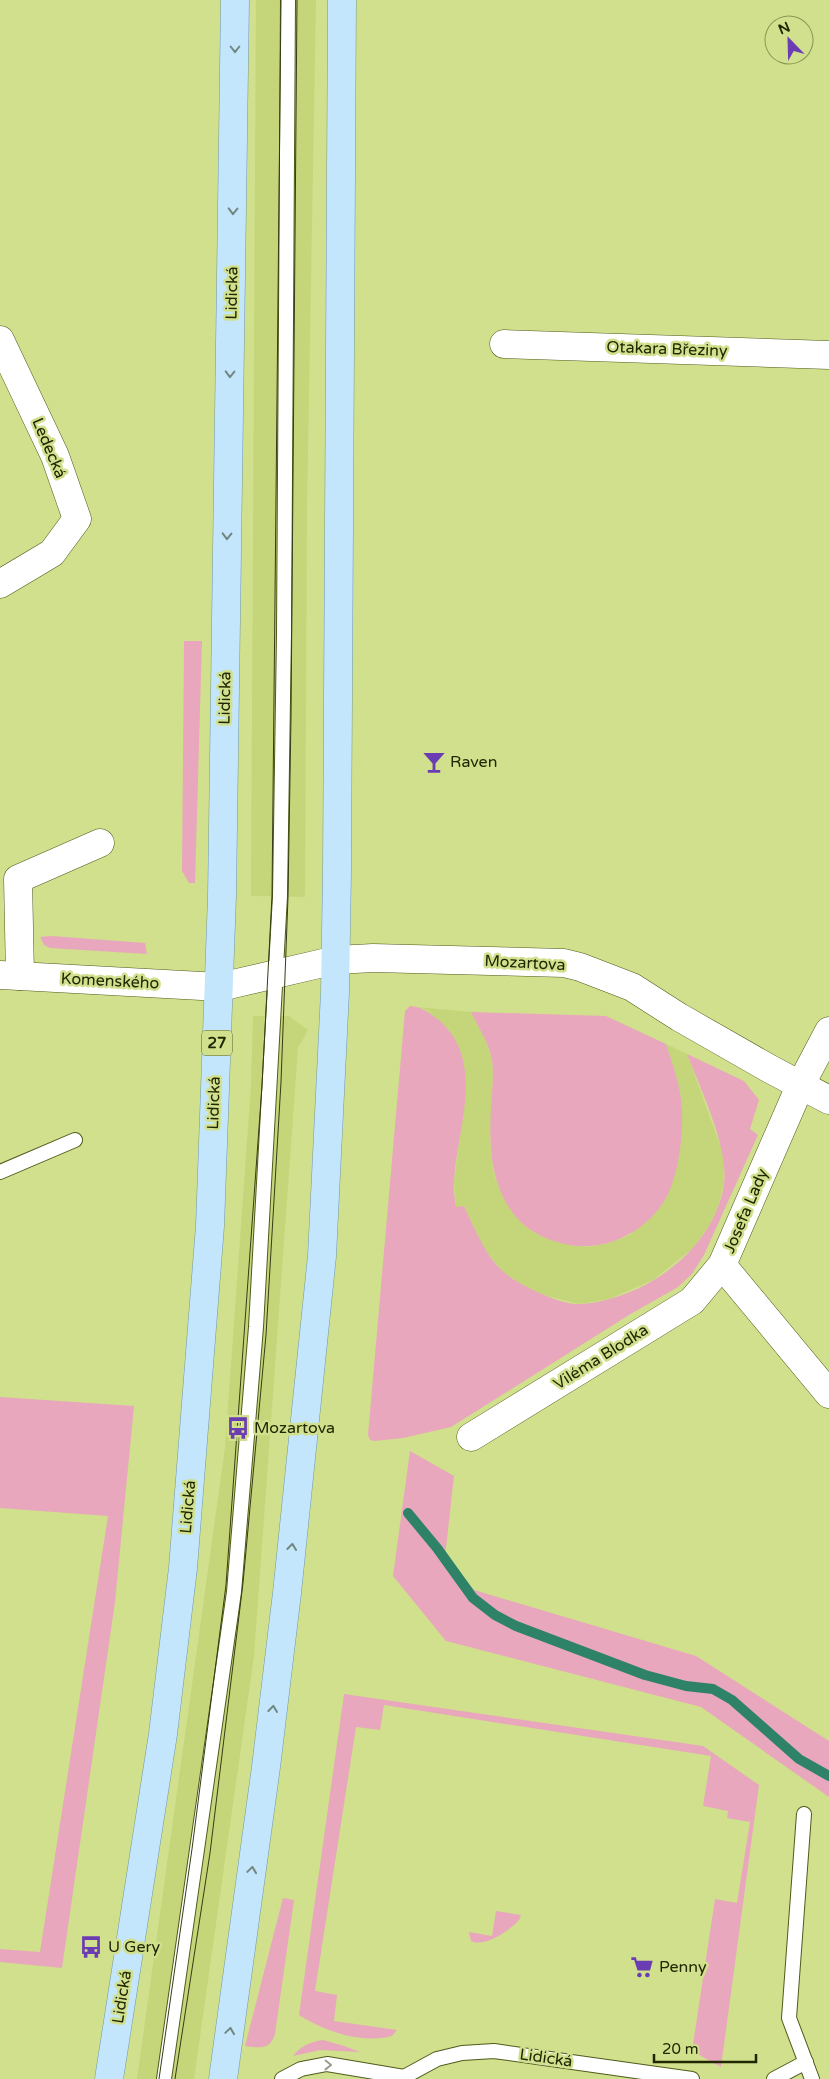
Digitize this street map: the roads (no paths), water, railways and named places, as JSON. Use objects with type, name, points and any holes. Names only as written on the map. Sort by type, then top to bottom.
[{"type":"main road","name":"Lidická","points":[[109,2079],[163,1734],[183,1568],[210,1226],[220,986],[236,0]]},
{"type":"main road","points":[[223,2079],[268,1758],[307,1411],[322,1256],[336,960],[342,0]]},
{"type":"street","name":"Ledecká","points":[[0,340],[55,456],[76,519],[52,552],[0,584]]},
{"type":"street","name":"Otakara Březiny","points":[[504,344],[829,355]]},
{"type":"street","points":[[10,975],[18,879],[100,843]]},
{"type":"street","name":"Mozartova","points":[[220,986],[336,960],[373,958],[548,961],[580,967],[632,987],[679,1017],[800,1086],[829,1100]]},
{"type":"street","name":"Komenského","points":[[10,975],[220,986]]},
{"type":"street","name":"Josefa Lady","points":[[829,1031],[800,1086],[722,1265],[829,1394]]},
{"type":"street","name":"Viléma Blodka","points":[[471,1437],[692,1301],[722,1265]]},
{"type":"lane","points":[[164,2079],[234,1592],[256,1327],[280,896],[284,634],[288,0]]},
{"type":"lane","points":[[0,1172],[75,1140]]},
{"type":"lane","points":[[804,1814],[789,2018],[812,2079]]},
{"type":"lane","name":"Lidická","points":[[404,2078],[437,2058],[462,2052],[494,2050],[692,2079]]},
{"type":"lane","points":[[774,2079],[806,2062]]},
{"type":"lane","points":[[282,2079],[301,2069],[326,2064],[404,2078]]},
{"type":"waterway","points":[[408,1513],[437,1548],[473,1598],[495,1615],[516,1626],[645,1675],[686,1686],[713,1689],[732,1700],[799,1759],[829,1776]]},
{"type":"tram line","points":[[159,2079],[192,1849],[226,1585],[262,1086],[272,896],[281,0]]},
{"type":"tram line","points":[[175,2079],[210,1853],[243,1583],[266,1335],[281,1082],[288,897],[291,717],[297,0]]},
{"type":"place","name":"Raven","points":[[434,762]]},
{"type":"place","name":"Mozartova","points":[[238,1428]]},
{"type":"place","name":"U Gery","points":[[91,1947]]},
{"type":"place","name":"Penny","points":[[642,1967]]}]
